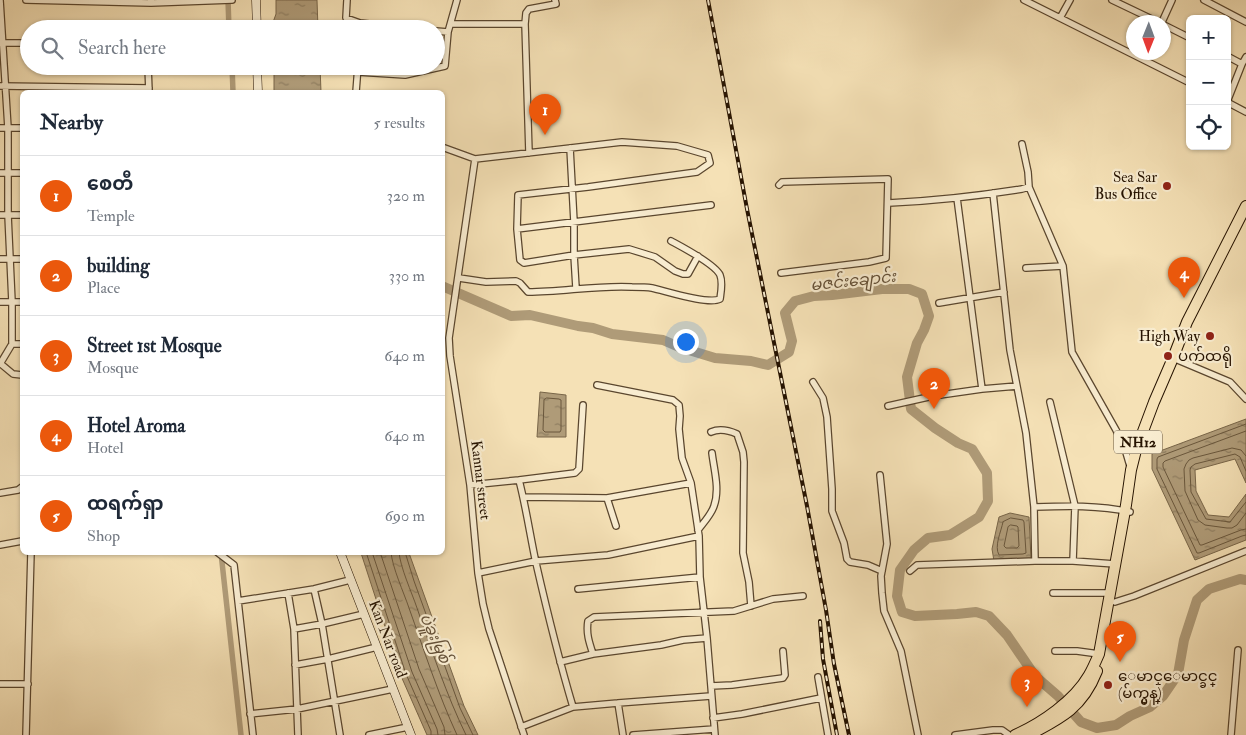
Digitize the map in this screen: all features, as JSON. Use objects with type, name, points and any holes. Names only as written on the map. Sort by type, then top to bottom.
[{"type":"highway","name":"NH12","points":[[1080,695],[1099,654],[1112,597],[1115,564],[1143,450],[1176,360],[1187,322],[1246,206]]},
{"type":"highway","name":"NH12","points":[[1029,735],[1046,730],[1094,679],[1104,655],[1127,511],[1131,470],[1141,434],[1154,402],[1246,220]]},
{"type":"highway","name":"NH12","points":[[1015,735],[1067,708]]},
{"type":"street","points":[[0,0],[3,86],[8,128],[8,215],[12,302],[12,344],[1,364],[13,374],[20,375]]},
{"type":"street","points":[[26,0],[151,2],[232,0]]},
{"type":"street","points":[[256,0],[257,20]]},
{"type":"street","points":[[347,0],[346,18],[350,20]]},
{"type":"street","points":[[445,66],[448,32],[457,0]]},
{"type":"street","points":[[529,153],[526,12],[529,9],[556,4],[555,0]]},
{"type":"street","points":[[1024,0],[1126,47]]},
{"type":"street","points":[[1060,18],[1070,0]]},
{"type":"street","points":[[1112,0],[1143,15]]},
{"type":"street","points":[[1166,15],[1172,0]]},
{"type":"street","points":[[1204,0],[1246,22]]},
{"type":"street","points":[[451,24],[525,24]]},
{"type":"street","points":[[1171,28],[1186,36]]},
{"type":"street","points":[[2,43],[20,43]]},
{"type":"street","points":[[1231,92],[1246,57]]},
{"type":"street","points":[[1231,58],[1242,64]]},
{"type":"street","points":[[1153,60],[1186,80]]},
{"type":"street","points":[[3,86],[149,90],[148,75]]},
{"type":"street","points":[[257,75],[258,90]]},
{"type":"street","points":[[356,90],[357,75]]},
{"type":"street","points":[[1231,104],[1246,112]]},
{"type":"street","points":[[0,128],[20,128]]},
{"type":"street","points":[[445,148],[475,159],[622,142],[677,146],[708,155],[710,163],[697,172],[518,195],[517,229],[520,260],[524,263],[629,249],[655,257],[675,271],[688,274],[698,256]]},
{"type":"street","points":[[1022,144],[1029,187],[1063,266],[1072,352],[1116,430],[1125,449],[1131,470]]},
{"type":"street","points":[[570,148],[576,288]]},
{"type":"street","name":"Kannar street","points":[[475,159],[449,338],[450,356],[470,485],[478,573],[489,629],[524,735]]},
{"type":"street","points":[[0,173],[20,173]]},
{"type":"street","points":[[780,186],[782,182],[888,180],[886,258],[869,262],[781,273]]},
{"type":"street","points":[[888,203],[957,198],[1029,187]]},
{"type":"street","points":[[993,193],[1010,350],[1026,433],[1034,507],[1035,561]]},
{"type":"street","points":[[957,198],[982,389]]},
{"type":"street","points":[[517,229],[712,205]]},
{"type":"street","points":[[0,215],[20,215]]},
{"type":"street","points":[[458,280],[486,282],[516,281],[528,292],[576,288],[650,288],[693,298],[720,300],[720,275],[698,256],[671,240]]},
{"type":"street","points":[[0,258],[20,259]]},
{"type":"street","points":[[1026,268],[1063,266]]},
{"type":"street","points":[[939,303],[1004,292]]},
{"type":"street","points":[[0,302],[20,302]]},
{"type":"street","points":[[12,344],[20,344]]},
{"type":"street","points":[[1176,360],[1230,382],[1246,399]]},
{"type":"street","points":[[813,382],[823,398],[827,417],[832,511],[844,543],[847,559],[850,562],[868,565],[882,571]]},
{"type":"street","points":[[597,385],[673,400],[679,405],[682,458],[691,483],[699,533],[700,576],[705,612],[714,732],[633,735]]},
{"type":"street","points":[[888,406],[934,396],[1017,386]]},
{"type":"street","points":[[1050,402],[1075,506],[1073,561]]},
{"type":"street","points":[[470,485],[575,473],[579,469],[583,405]]},
{"type":"street","points":[[711,432],[728,430],[737,434],[743,452],[745,491],[743,553],[751,606]]},
{"type":"street","points":[[478,573],[536,561],[608,555],[699,533],[714,505],[716,477],[712,453]]},
{"type":"street","points":[[880,476],[887,544],[881,586],[884,611],[900,652],[918,735]]},
{"type":"street","points":[[519,480],[536,561],[573,708]]},
{"type":"street","points":[[523,496],[607,498],[691,483]]},
{"type":"street","points":[[0,493],[20,488]]},
{"type":"street","points":[[607,498],[616,526]]},
{"type":"street","points":[[1034,507],[1075,506],[1127,511]]},
{"type":"street","points":[[0,545],[20,541]]},
{"type":"street","points":[[1052,593],[1112,597],[1134,596],[1246,551]]},
{"type":"street","points":[[26,735],[31,555]]},
{"type":"street","points":[[222,555],[234,565],[253,735]]},
{"type":"street","name":"Kan Nar road","points":[[341,555],[411,735]]},
{"type":"street","points":[[910,571],[917,565],[1035,561],[1115,564]]},
{"type":"street","points":[[578,589],[700,576]]},
{"type":"street","points":[[238,601],[350,580]]},
{"type":"street","points":[[314,588],[322,624],[340,735]]},
{"type":"street","points":[[288,593],[294,629],[298,735]]},
{"type":"street","points":[[593,654],[586,630],[588,621],[594,617],[715,613],[734,611],[773,599],[803,596]]},
{"type":"street","points":[[294,629],[364,614]]},
{"type":"street","points":[[560,662],[593,654],[707,638]]},
{"type":"street","points":[[295,665],[377,647]]},
{"type":"street","points":[[1231,735],[1238,650]]},
{"type":"street","points":[[711,686],[783,678],[785,676],[783,651]]},
{"type":"street","points":[[1055,651],[1099,654]]},
{"type":"street","points":[[818,677],[828,735]]},
{"type":"street","points":[[0,684],[28,684]]},
{"type":"street","points":[[250,714],[297,709],[393,689]]},
{"type":"street","points":[[521,727],[573,708],[618,702],[711,696]]},
{"type":"street","points":[[713,718],[821,698]]},
{"type":"street","points":[[618,702],[623,735]]},
{"type":"street","points":[[369,735],[408,727]]},
{"type":"street","points":[[955,735],[993,730],[1002,730],[1008,735]]},
{"type":"water","points":[[276,0],[317,0],[318,20],[274,20],[276,14]]},
{"type":"water","points":[[274,75],[320,75],[321,90],[274,90]]},
{"type":"water","points":[[540,392],[566,395],[566,437],[537,437]]},
{"type":"water","points":[[1246,419],[1246,483],[1235,459],[1195,470],[1196,491],[1208,515],[1229,517],[1246,494],[1246,540],[1195,560],[1152,469],[1152,454]]},
{"type":"water","points":[[1010,513],[1029,517],[1031,559],[994,561],[992,549],[999,517]]},
{"type":"water","name":"ပဲခူးမြစ်","points":[[362,555],[410,555],[464,706],[478,735],[427,735],[401,676]]},
{"type":"waterway","points":[[228,0],[229,20]]},
{"type":"waterway","points":[[232,75],[233,90]]},
{"type":"waterway","name":"မဇင်းချောင်း","points":[[445,287],[511,316],[530,315],[593,328],[612,334],[663,340],[715,358],[751,361],[768,365],[789,352],[792,341],[785,313],[795,301],[814,296],[882,289],[909,289],[922,294],[929,316],[917,343],[907,377],[911,409],[935,428],[958,443],[972,449],[987,473],[988,501],[979,517],[950,535],[928,538],[914,550],[900,570],[897,596],[902,612],[915,616],[976,612],[989,616],[1007,635],[1035,676],[1058,696],[1081,722],[1097,728],[1116,725],[1150,707],[1163,696],[1178,674],[1184,640],[1197,600],[1209,589],[1240,579],[1246,580]]},
{"type":"waterway","points":[[221,555],[241,735]]},
{"type":"railway","points":[[708,0],[747,209],[807,506],[834,664],[849,735]]},
{"type":"railway","points":[[820,621],[823,659],[837,735]]},
{"type":"place","name":"စေတီ","points":[[545,135]]},
{"type":"place","name":"Sea Sar Bus Office","points":[[1167,186]]},
{"type":"place","name":"Hotel Aroma","points":[[1184,298]]},
{"type":"place","name":"High Way","points":[[1210,336]]},
{"type":"place","name":"ပက်ထရို","points":[[1168,356]]},
{"type":"place","name":"building","points":[[934,409]]},
{"type":"place","name":"ထရက်ရှာ","points":[[1120,662]]},
{"type":"place","name":"ေမာင္ေမာင္ခင္ (မ်က္မွန္)","points":[[1108,685]]},
{"type":"place","name":"Street 1st Mosque","points":[[1027,707]]}]
